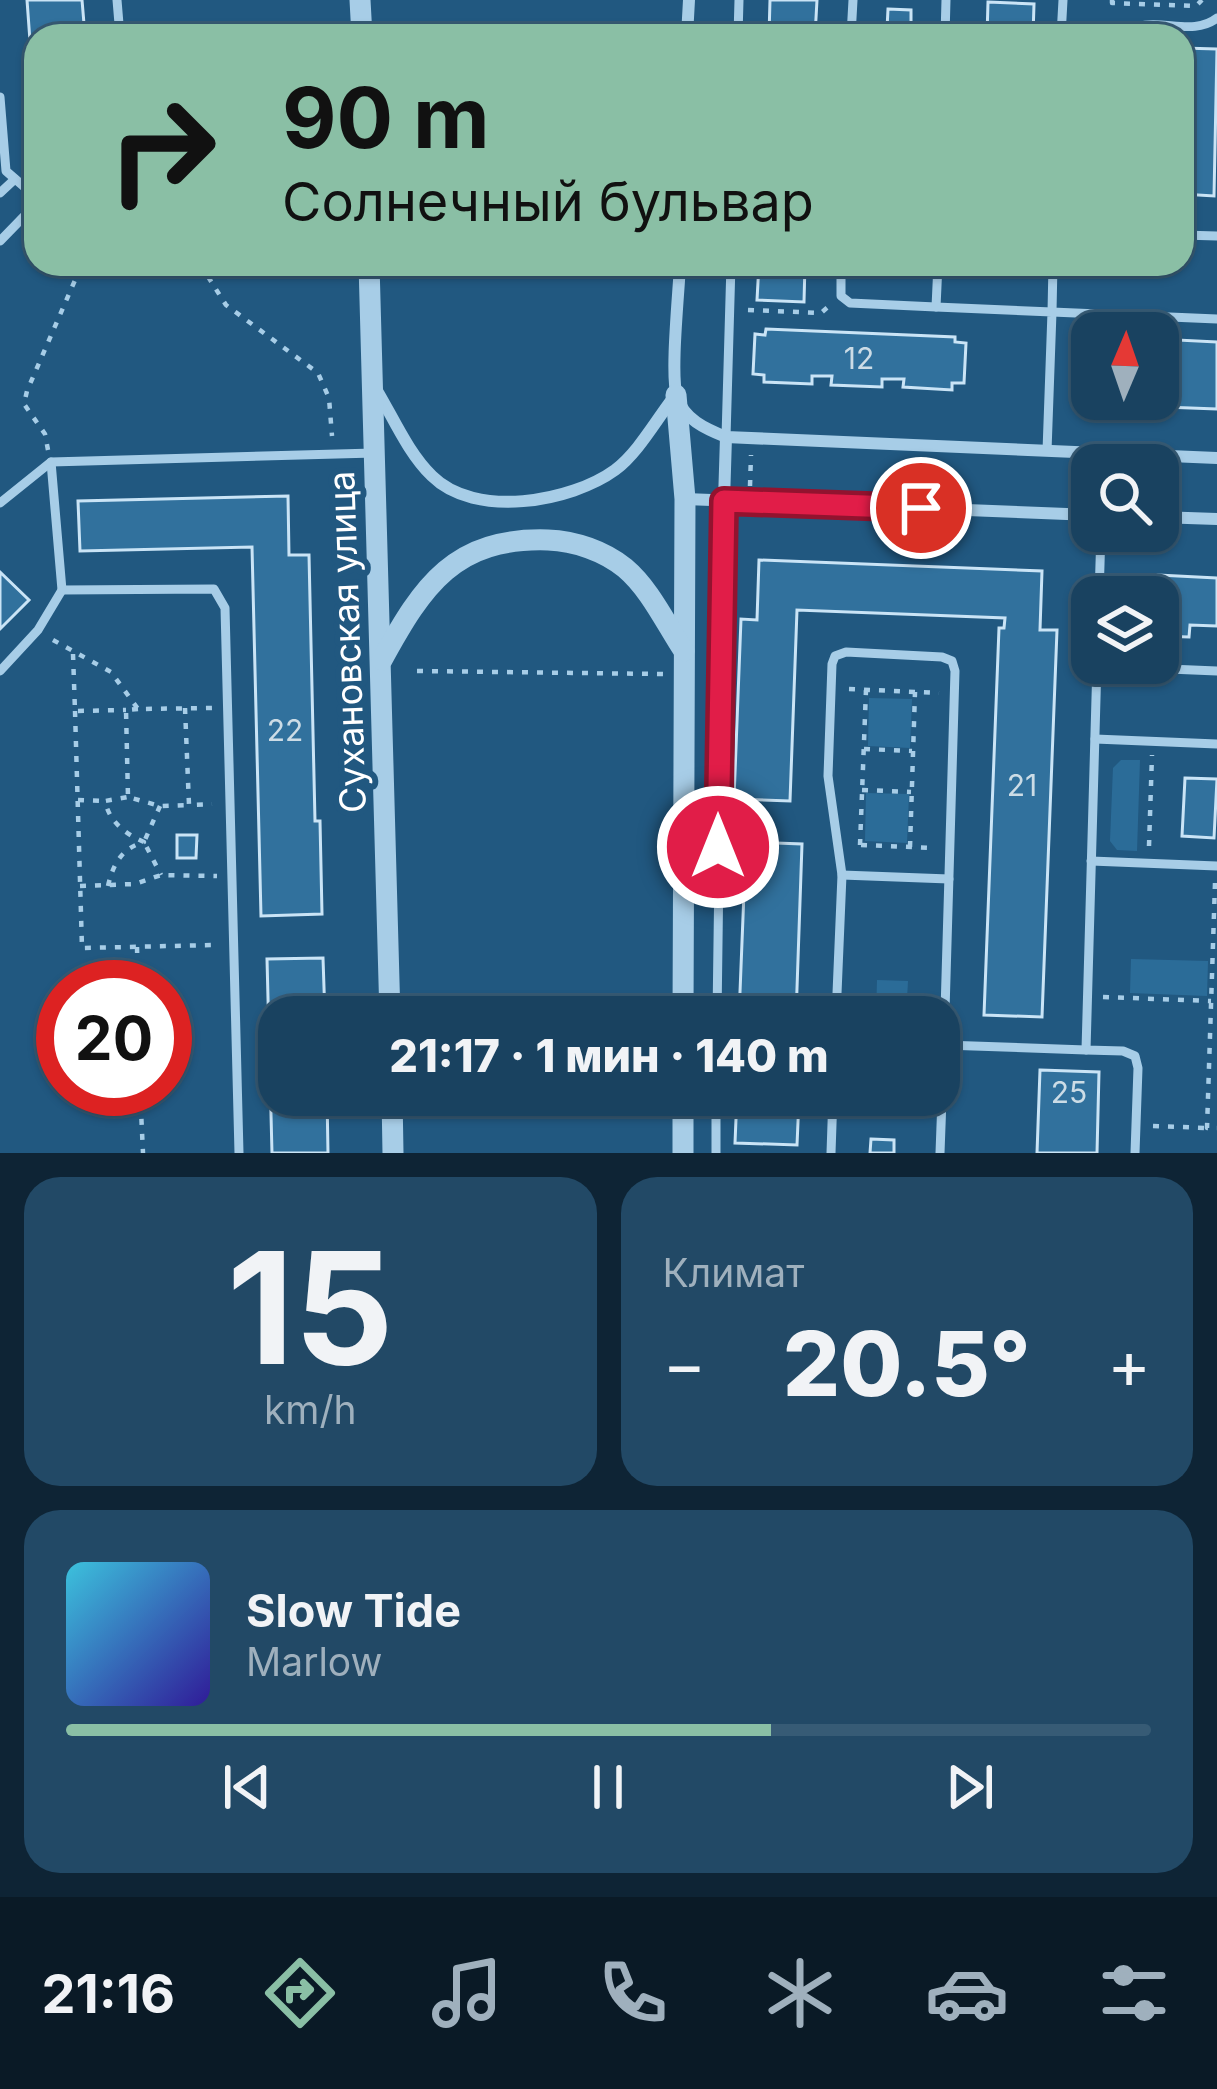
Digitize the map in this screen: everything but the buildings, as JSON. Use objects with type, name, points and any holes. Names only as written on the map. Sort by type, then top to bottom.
[{"type":"street","name":"Сухановская улица","points":[[369,276],[389,996]]},
{"type":"street","points":[[680,276],[676,395],[685,499],[683,996]]},
{"type":"street","points":[[373,383],[433,478],[477,499],[528,502],[578,493],[619,467],[676,395]]},
{"type":"street","points":[[676,395],[687,415],[704,429],[726,437],[1217,458]]},
{"type":"street","points":[[724,501],[726,437]]},
{"type":"street","points":[[685,499],[1071,513]]},
{"type":"street","points":[[1179,518],[1217,519]]},
{"type":"street","points":[[380,663],[409,610],[442,573],[485,545],[522,539],[561,541],[598,551],[627,569],[684,663]]},
{"type":"street","points":[[392,1116],[393,1153]]},
{"type":"street","points":[[683,1116],[683,1153]]},
{"type":"lane","points":[[0,98],[6,171],[24,188]]},
{"type":"lane","points":[[0,193],[15,179]]},
{"type":"lane","points":[[0,241],[24,214]]},
{"type":"lane","points":[[726,437],[731,276]]},
{"type":"lane","points":[[841,276],[841,296],[850,303],[1217,319]]},
{"type":"lane","points":[[937,307],[938,276]]},
{"type":"lane","points":[[1047,451],[1053,276]]},
{"type":"lane","points":[[0,502],[51,462],[374,453]]},
{"type":"lane","points":[[0,671],[38,630],[62,590],[51,462]]},
{"type":"lane","points":[[717,996],[724,501]]},
{"type":"lane","points":[[62,590],[214,589],[225,608],[239,1153]]},
{"type":"lane","points":[[837,996],[842,875],[828,776],[835,656],[846,652],[942,656],[952,661],[955,671],[945,996]]},
{"type":"lane","points":[[1179,669],[1217,671]]},
{"type":"lane","points":[[1086,1050],[1096,684]]},
{"type":"lane","points":[[1095,739],[1217,744]]},
{"type":"lane","points":[[1091,861],[1216,866]]},
{"type":"lane","points":[[842,875],[949,879]]},
{"type":"lane","points":[[960,1046],[1123,1051],[1135,1056],[1136,1153]]},
{"type":"lane","points":[[716,1116],[716,1153]]},
{"type":"lane","points":[[831,1153],[832,1116]]},
{"type":"lane","points":[[940,1153],[941,1116]]},
{"type":"path","points":[[1112,0],[1112,4],[1196,6],[1202,0]]},
{"type":"path","points":[[51,462],[45,434],[24,404],[77,276]]},
{"type":"path","points":[[208,276],[226,305],[318,373],[329,398],[333,454]]},
{"type":"path","points":[[748,310],[821,313],[841,296]]},
{"type":"path","points":[[749,486],[751,454]]},
{"type":"path","points":[[38,630],[111,672],[138,709]]},
{"type":"path","points":[[73,654],[82,948],[233,944]]},
{"type":"path","points":[[417,671],[684,663]]},
{"type":"path","points":[[831,688],[954,693]]},
{"type":"path","points":[[866,690],[860,845],[950,849]]},
{"type":"path","points":[[910,847],[915,692]]},
{"type":"path","points":[[75,711],[227,707]]},
{"type":"path","points":[[185,708],[189,805]]},
{"type":"path","points":[[126,710],[128,797]]},
{"type":"path","points":[[1148,863],[1152,741]]},
{"type":"path","points":[[864,749],[913,751]]},
{"type":"path","points":[[862,790],[912,792]]},
{"type":"path","points":[[78,800],[128,797],[160,806],[230,804]]},
{"type":"path","points":[[105,800],[112,819],[144,842],[161,874]]},
{"type":"path","points":[[107,886],[122,853],[144,842],[160,806]]},
{"type":"path","points":[[1208,1128],[1216,866]]},
{"type":"path","points":[[80,886],[135,884],[161,874],[232,877]]},
{"type":"path","points":[[137,947],[137,960]]},
{"type":"path","points":[[1088,997],[1211,1000]]},
{"type":"path","points":[[141,1116],[143,1153]]},
{"type":"path","points":[[1136,1126],[1217,1128]]},
{"type":"shaded area","points":[[869,698],[912,699],[910,748],[868,746]]},
{"type":"shaded area","points":[[1121,760],[1140,760],[1137,851],[1117,850],[1110,841],[1113,768]]},
{"type":"shaded area","points":[[866,793],[909,794],[907,843],[865,841]]},
{"type":"shaded area","points":[[1131,959],[1208,961],[1207,996],[1130,993]]},
{"type":"shaded area","points":[[877,980],[908,981],[907,996],[877,996]]},
{"type":"route","points":[[718,847],[724,501],[921,508]]}]
